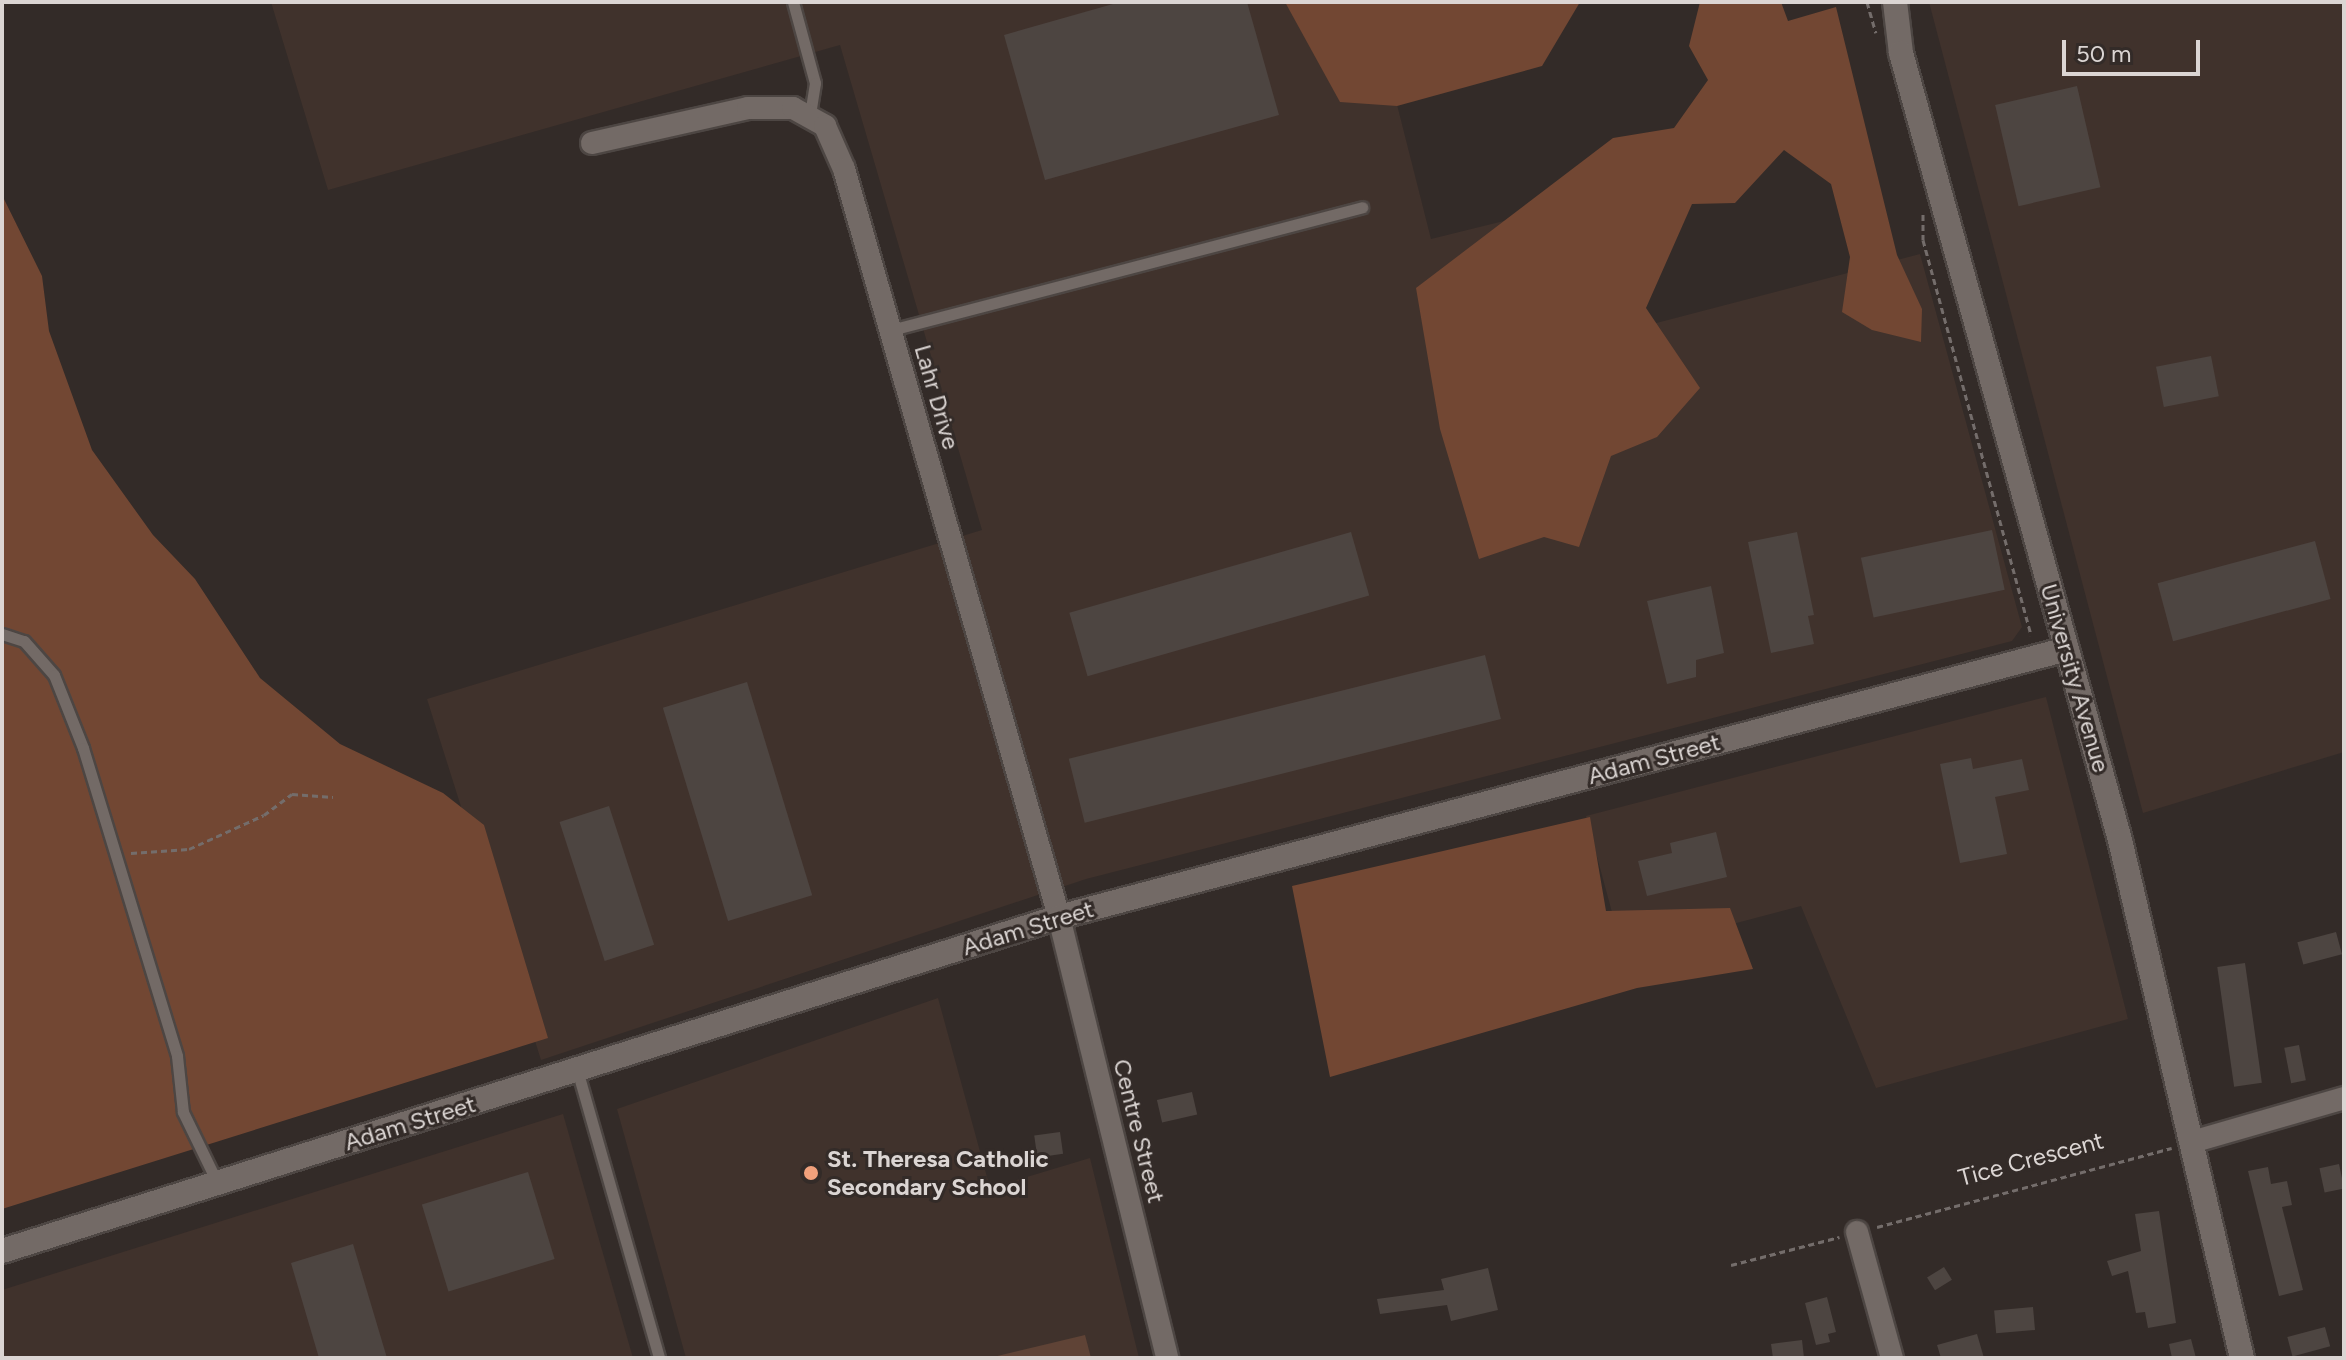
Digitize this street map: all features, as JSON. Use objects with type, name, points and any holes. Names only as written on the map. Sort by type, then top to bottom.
[{"type":"street","name":"University Avenue","points":[[1895,2],[1901,53],[2120,840],[2242,1358]]},
{"type":"street","points":[[592,143],[748,108],[810,113]]},
{"type":"street","name":"Lahr Drive","points":[[810,113],[825,126],[844,169],[1059,917]]},
{"type":"street","name":"Adam Street","points":[[2,1251],[217,1182],[578,1073],[1059,917],[2067,649]]},
{"type":"street","name":"Centre Street","points":[[1059,917],[1167,1358]]},
{"type":"street","points":[[2192,1142],[2344,1098]]},
{"type":"street","points":[[1857,1232],[1892,1358]]},
{"type":"lane","points":[[793,2],[815,83],[810,113]]},
{"type":"lane","points":[[891,330],[1362,207]]},
{"type":"lane","points":[[2,634],[24,641],[54,675],[83,748],[104,824],[119,854],[120,876],[135,906],[142,950],[177,1056],[183,1112],[217,1182]]},
{"type":"lane","points":[[578,1073],[659,1358]]},
{"type":"path","points":[[1867,2],[1880,46]]},
{"type":"path","points":[[1922,204],[1923,240],[2037,657]]},
{"type":"path","points":[[119,854],[189,849],[264,815],[292,794],[333,797]]},
{"type":"path","name":"Tice Crescent","points":[[1731,1265],[2192,1142]]},
{"type":"shaded area","points":[[271,2],[1371,2],[1431,239],[1540,212],[1576,344],[1920,254],[2022,627],[2012,641],[1086,879],[541,1060],[427,699],[982,530],[840,45],[328,190]]},
{"type":"shaded area","points":[[1285,2],[1580,2],[1542,66],[1397,106],[1340,102]]},
{"type":"shaded area","points":[[1700,2],[1781,2],[1788,21],[1836,7],[1897,255],[1922,309],[1921,342],[1872,330],[1842,312],[1850,257],[1831,184],[1784,150],[1735,203],[1692,204],[1646,308],[1700,388],[1657,437],[1611,456],[1579,547],[1544,537],[1479,559],[1440,429],[1416,288],[1613,138],[1674,128],[1708,80],[1689,46]]},
{"type":"shaded area","points":[[1929,2],[2344,2],[2344,752],[2143,813]]},
{"type":"shaded area","points":[[2,195],[42,276],[49,331],[92,450],[153,535],[195,579],[260,678],[340,744],[443,793],[484,825],[548,1038],[2,1209]]},
{"type":"shaded area","points":[[2046,697],[2128,1019],[1876,1088],[1801,906],[1623,953],[1586,816]]},
{"type":"shaded area","points":[[1590,817],[1606,911],[1730,908],[1753,969],[1637,988],[1330,1077],[1292,886]]},
{"type":"shaded area","name":"St. Theresa Catholic Secondary School","points":[[938,998],[990,1188],[1090,1158],[1139,1358],[686,1358],[617,1109]]},
{"type":"shaded area","points":[[563,1114],[633,1358],[2,1358],[2,1290]]},
{"type":"shaded area","points":[[1085,1335],[1091,1358],[989,1358]]},
{"type":"building","points":[[1120,2],[1247,2],[1279,115],[1045,180],[1004,35]]},
{"type":"building","points":[[2077,86],[2100,187],[2019,206],[1995,105]]},
{"type":"building","points":[[2211,356],[2219,396],[2164,407],[2156,367]]},
{"type":"building","points":[[1992,530],[2005,590],[1874,618],[1861,558]]},
{"type":"building","points":[[1351,532],[1369,595],[1088,676],[1069,613]]},
{"type":"building","points":[[1797,532],[1814,615],[1808,616],[1814,644],[1771,653],[1748,542]]},
{"type":"building","points":[[2315,541],[2331,599],[2173,641],[2158,583]]},
{"type":"building","points":[[1711,586],[1724,653],[1696,660],[1696,677],[1667,684],[1647,601]]},
{"type":"building","points":[[1485,655],[1501,719],[1085,823],[1069,759]]},
{"type":"building","points":[[747,682],[812,895],[728,921],[663,708]]},
{"type":"building","points":[[1971,758],[1973,769],[2022,759],[2029,790],[1995,797],[2007,854],[1960,863],[1940,764]]},
{"type":"building","points":[[609,806],[654,945],[605,961],[560,822]]},
{"type":"building","points":[[1716,832],[1727,877],[1647,896],[1638,861],[1672,853],[1670,843]]},
{"type":"building","points":[[2336,932],[2342,954],[2303,965],[2297,942]]},
{"type":"building","points":[[2245,963],[2262,1083],[2234,1087],[2217,967]]},
{"type":"building","points":[[2299,1045],[2306,1080],[2291,1083],[2284,1048]]},
{"type":"building","points":[[1192,1092],[1197,1114],[1162,1123],[1157,1100]]},
{"type":"building","points":[[1060,1132],[1063,1154],[1037,1157],[1034,1136]]},
{"type":"building","points":[[2339,1164],[2344,1188],[2325,1193],[2319,1168]]},
{"type":"building","points":[[2268,1167],[2271,1184],[2287,1181],[2292,1205],[2282,1207],[2303,1290],[2279,1296],[2248,1171]]},
{"type":"building","points":[[528,1172],[555,1259],[448,1291],[422,1204]]},
{"type":"building","points":[[2159,1211],[2176,1323],[2148,1328],[2145,1312],[2136,1313],[2128,1271],[2112,1276],[2107,1261],[2141,1251],[2135,1214]]},
{"type":"building","points":[[353,1244],[387,1358],[319,1358],[291,1263]]},
{"type":"building","points":[[1944,1267],[1952,1280],[1935,1290],[1927,1278]]},
{"type":"building","points":[[1488,1268],[1498,1310],[1451,1321],[1447,1305],[1380,1314],[1377,1299],[1444,1290],[1441,1279]]},
{"type":"building","points":[[1827,1297],[1836,1332],[1828,1334],[1830,1342],[1816,1345],[1805,1303]]},
{"type":"building","points":[[2033,1307],[2035,1330],[1996,1333],[1994,1310]]},
{"type":"building","points":[[2325,1327],[2330,1346],[2293,1356],[2287,1337]]},
{"type":"building","points":[[1977,1334],[1984,1358],[1941,1358],[1937,1345]]},
{"type":"building","points":[[2191,1339],[2196,1358],[2172,1358],[2169,1344]]},
{"type":"building","points":[[1802,1340],[1804,1358],[1773,1358],[1771,1344]]},
{"type":"place","name":"St. Theresa Catholic Secondary School","points":[[811,1173]]}]
